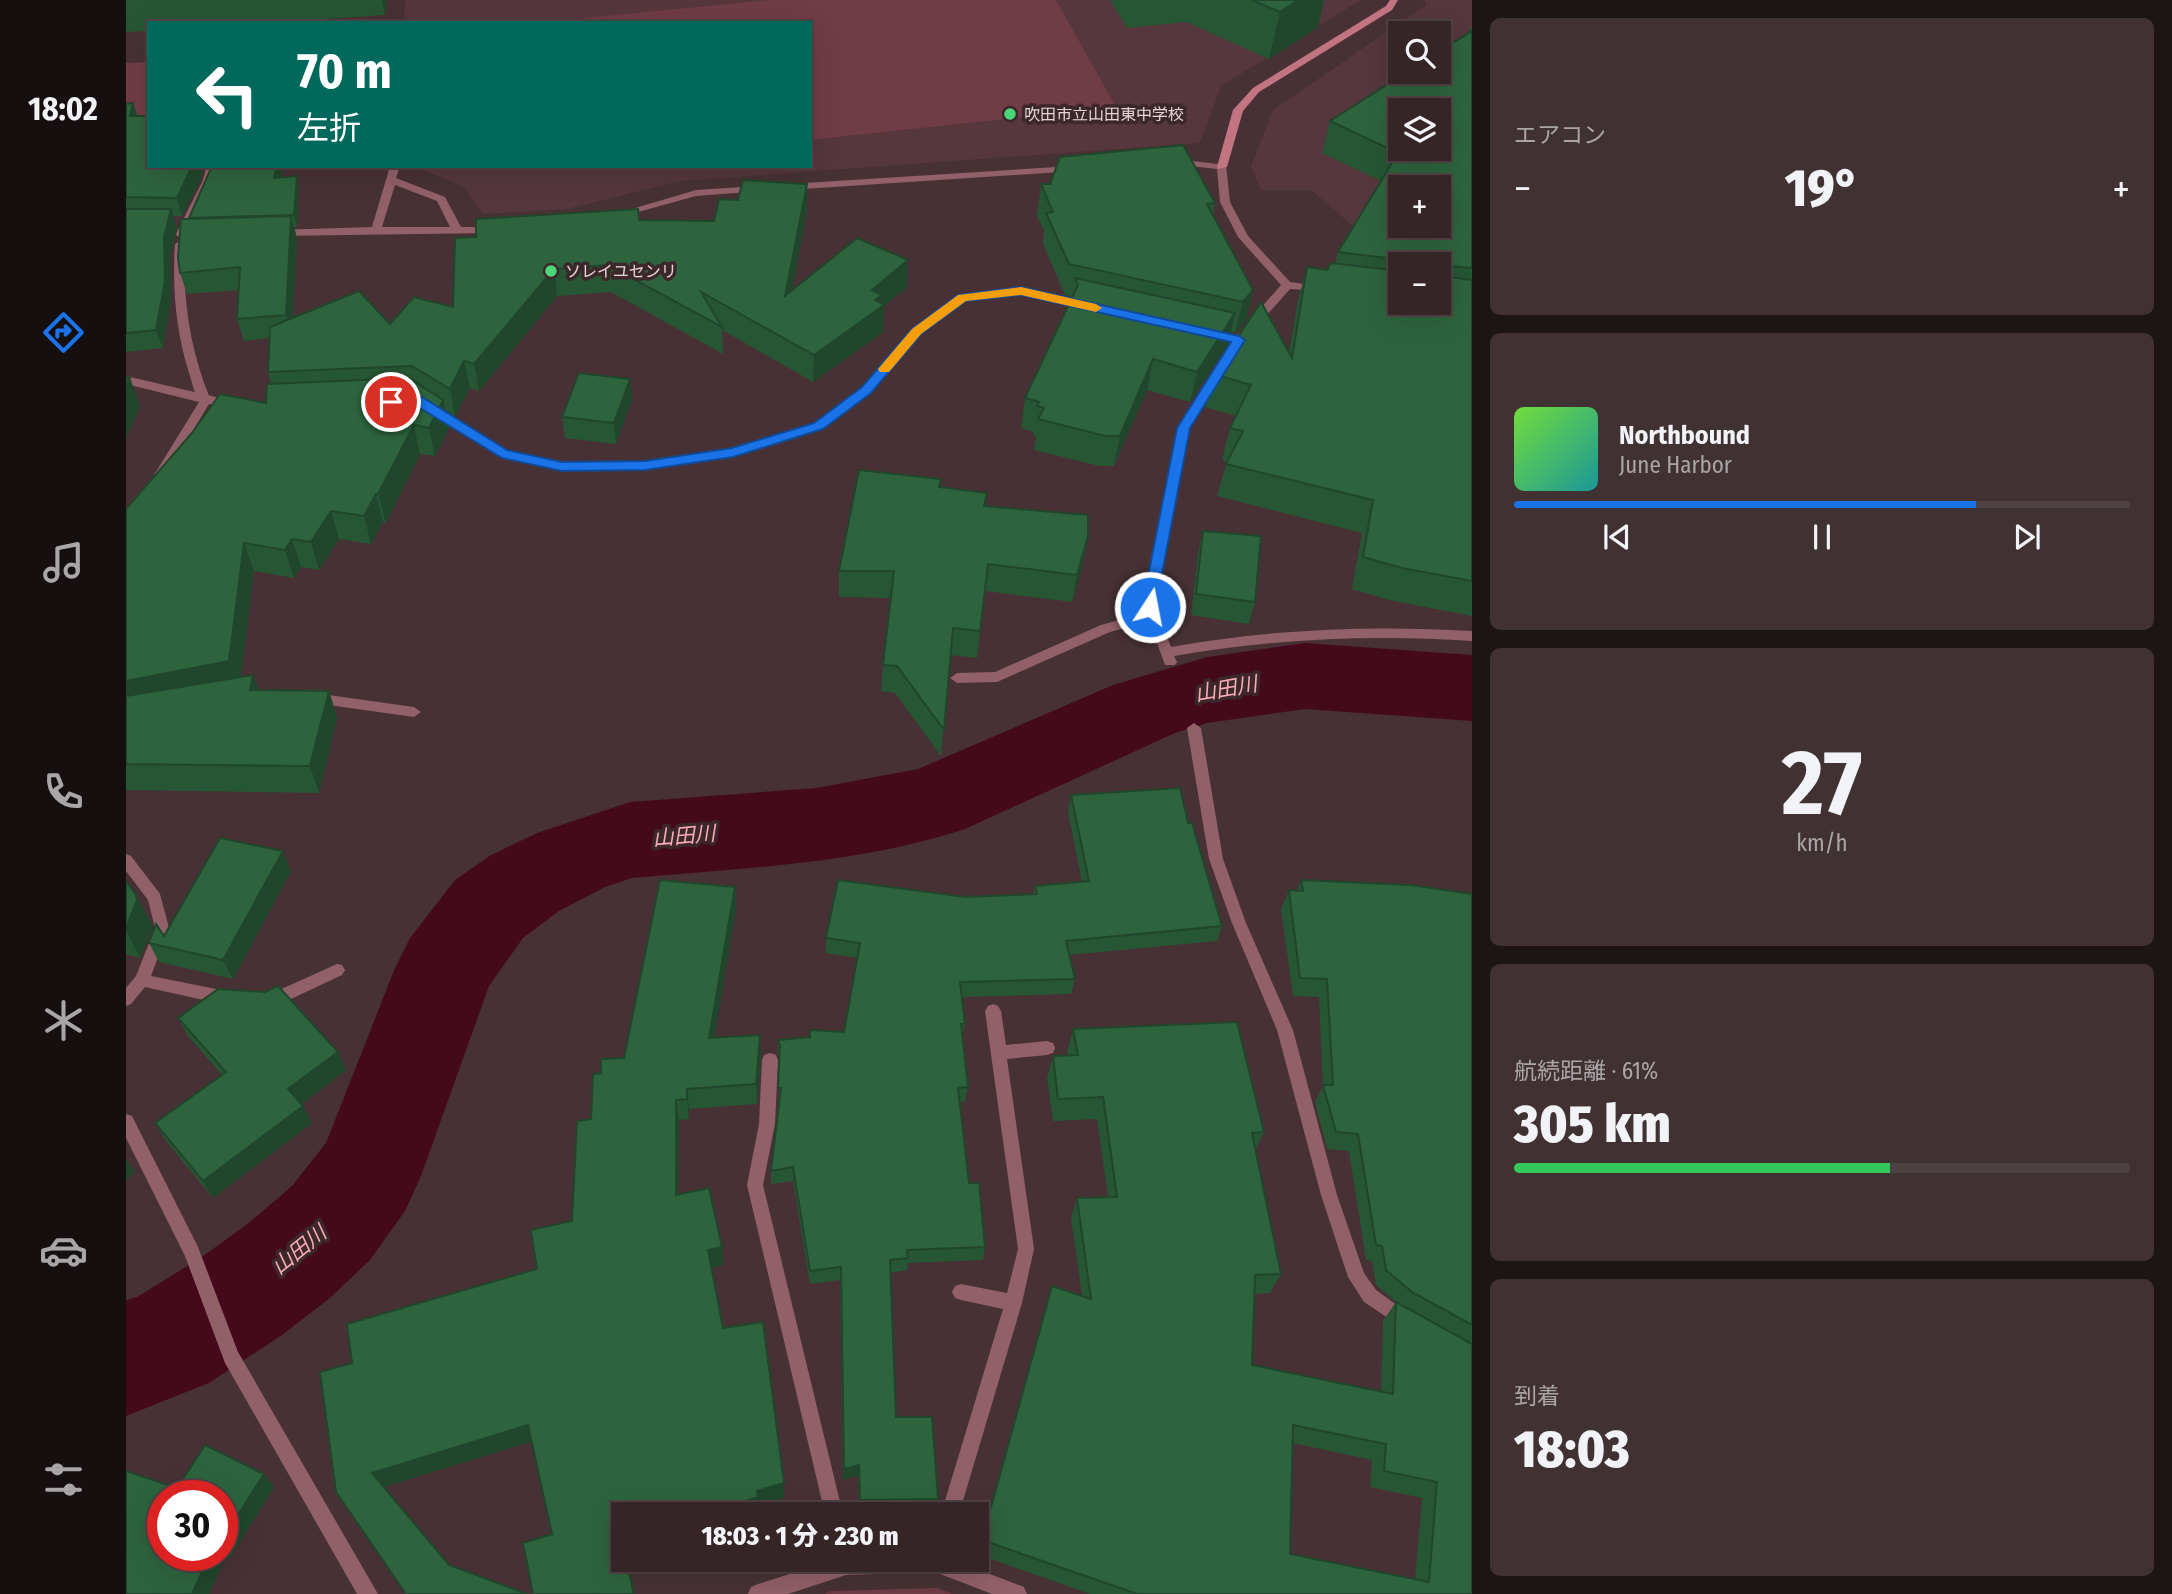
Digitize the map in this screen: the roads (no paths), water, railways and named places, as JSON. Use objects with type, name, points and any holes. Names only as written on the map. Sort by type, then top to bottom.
[{"type":"street","points":[[1337,291],[1287,285],[1244,237],[1225,202],[1222,167],[1238,110],[1256,90],[1389,8],[1394,0]]},
{"type":"street","points":[[1167,163],[1222,167]]},
{"type":"street","points":[[205,401],[193,374],[177,280],[181,235],[211,168]]},
{"type":"street","points":[[376,230],[395,168]]},
{"type":"street","points":[[779,188],[1084,168]]},
{"type":"street","points":[[392,180],[441,199],[457,230]]},
{"type":"street","points":[[604,218],[696,193],[765,189]]},
{"type":"street","points":[[174,222],[186,222]]},
{"type":"street","points":[[265,233],[510,229]]},
{"type":"street","points":[[181,235],[195,235]]},
{"type":"street","points":[[1287,285],[1232,351],[1183,428],[1150,607],[1169,657],[1241,639],[1316,633],[1393,631],[1472,636]]},
{"type":"street","points":[[418,400],[502,453],[562,467],[645,465],[733,452],[818,426],[866,390],[917,331],[963,297],[1021,291],[1102,309]]},
{"type":"street","points":[[1198,331],[1232,351]]},
{"type":"street","points":[[126,380],[151,383],[205,401],[243,406]]},
{"type":"street","points":[[154,484],[205,401]]},
{"type":"street","points":[[957,678],[997,677],[1106,628],[1153,615]]},
{"type":"street","points":[[297,696],[414,712]]},
{"type":"street","points":[[1194,728],[1216,859],[1239,923],[1285,1030],[1329,1195],[1357,1277],[1370,1296],[1416,1327]]},
{"type":"street","points":[[126,860],[155,898],[162,928],[142,980],[126,999]]},
{"type":"street","points":[[142,980],[244,999],[274,1001],[337,970]]},
{"type":"street","points":[[954,1502],[1013,1303],[1026,1249],[993,1010]]},
{"type":"street","points":[[999,1053],[1047,1048]]},
{"type":"street","points":[[771,1060],[766,1124],[755,1185],[831,1502]]},
{"type":"street","points":[[126,1121],[192,1253],[231,1357],[368,1594]]},
{"type":"street","points":[[961,1292],[1013,1303]]},
{"type":"street","points":[[758,1594],[820,1572]]},
{"type":"street","points":[[963,1572],[1017,1594]]},
{"type":"waterway","name":"山田川","points":[[126,1358],[168,1343],[242,1296],[290,1260],[331,1223],[367,1176],[408,1073],[445,968],[489,909],[525,883],[571,860],[630,840],[816,825],[932,803],[1144,709],[1207,690],[1305,676],[1472,688]]},
{"type":"place","name":"吹田市立山田東中学校","points":[[1010,114]]},
{"type":"place","name":"ソレイユセンリ","points":[[551,271]]}]
